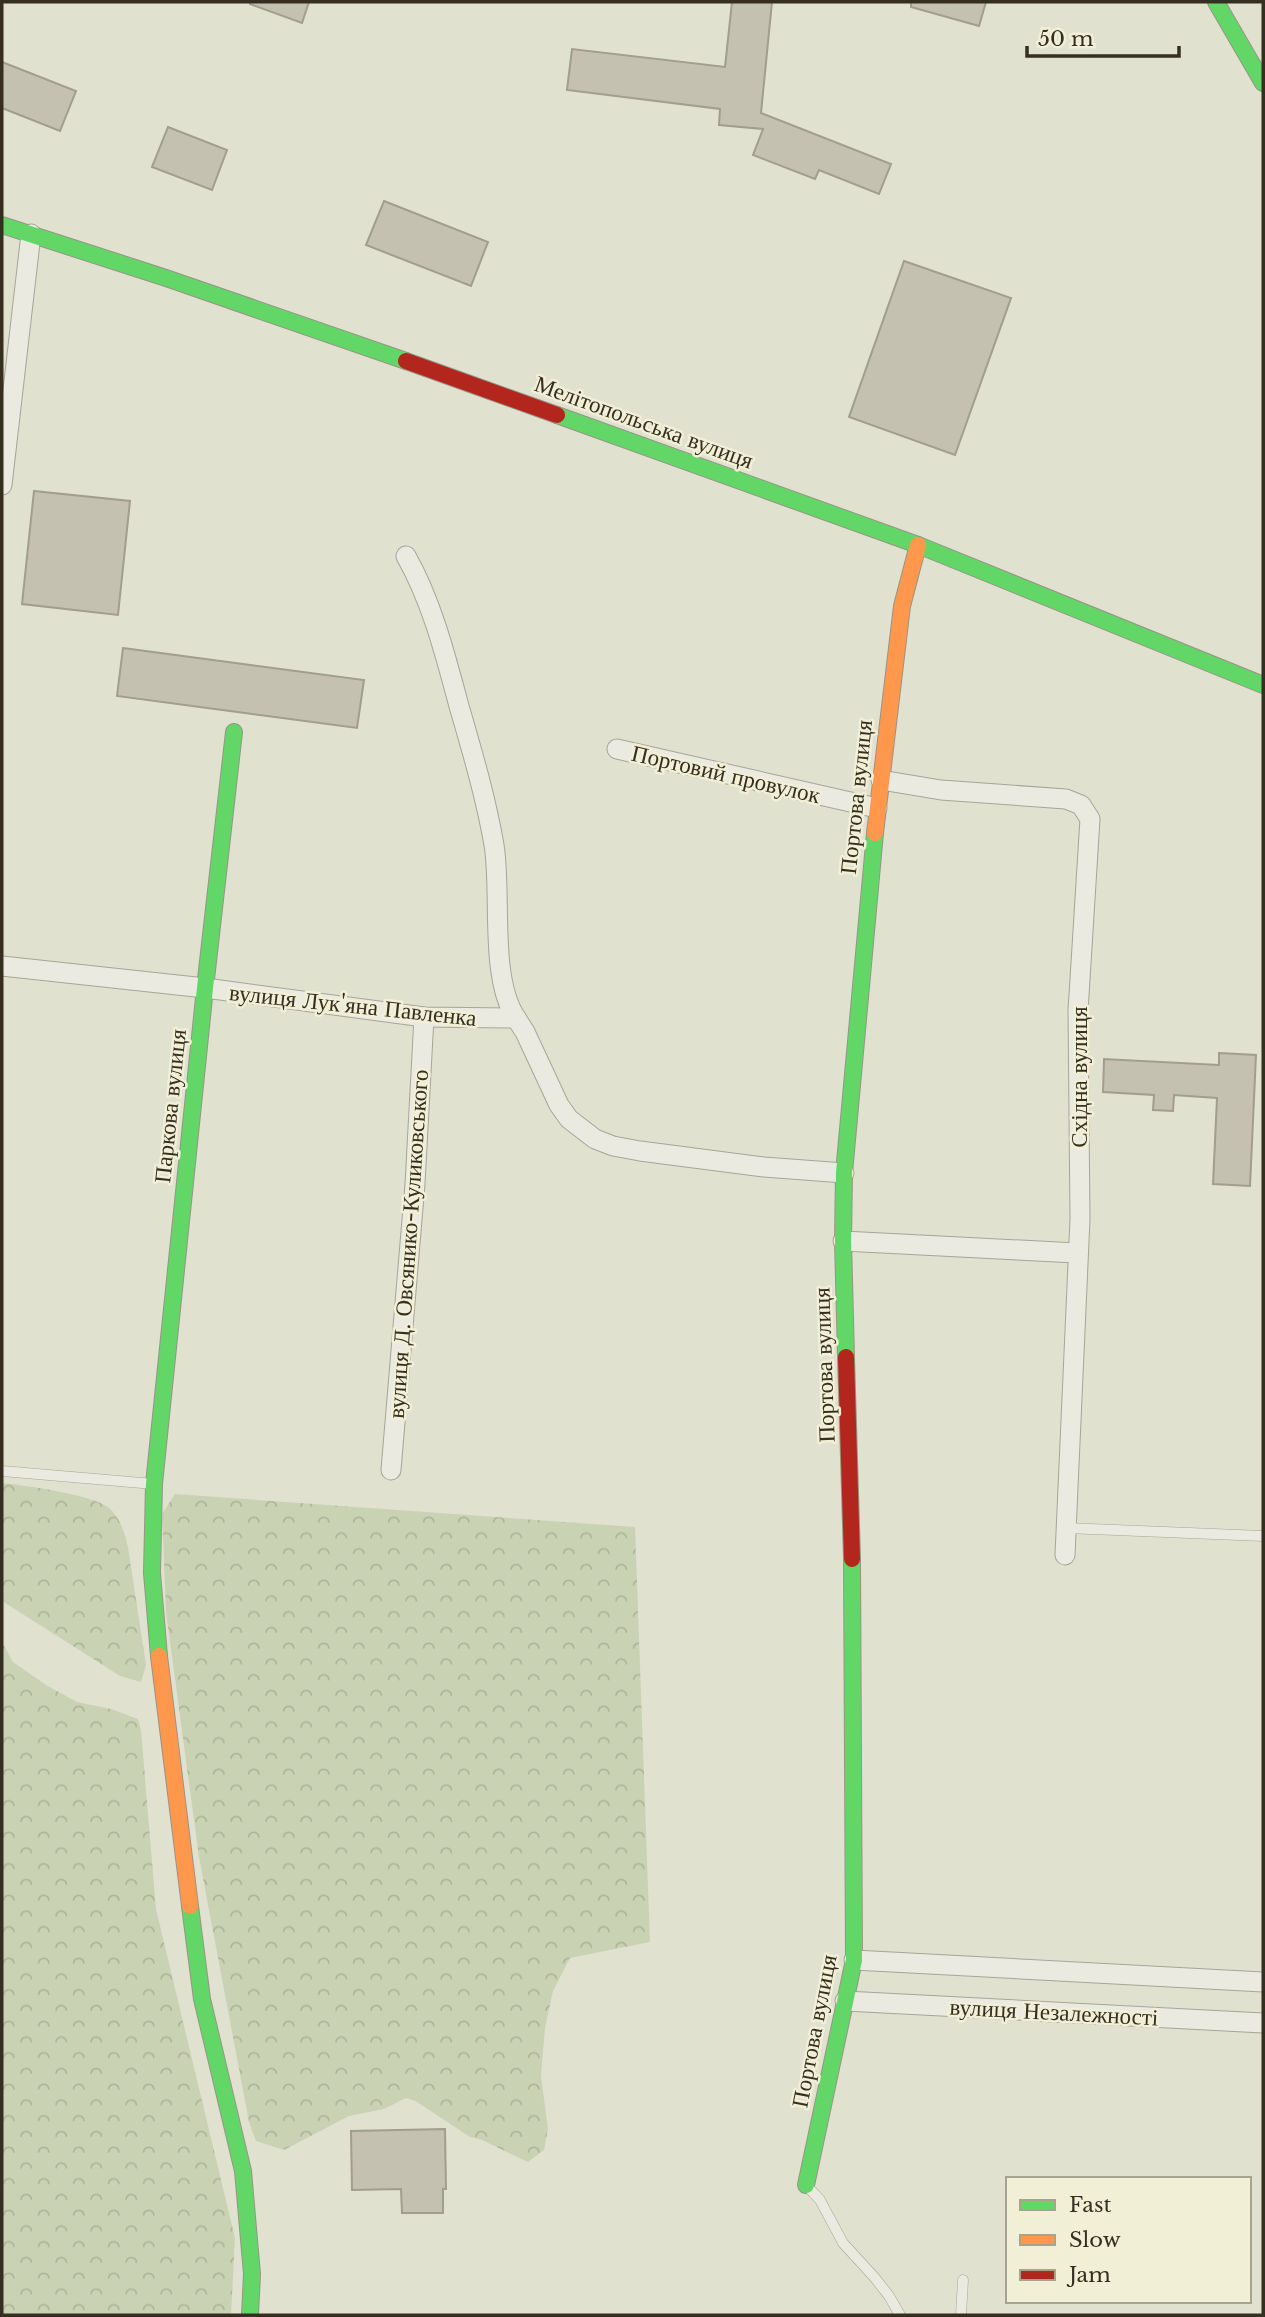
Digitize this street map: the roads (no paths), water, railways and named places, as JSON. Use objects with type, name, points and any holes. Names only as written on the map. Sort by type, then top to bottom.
[{"type":"street","points":[[1216,2],[1263,83]]},
{"type":"street","name":"Мелітопольська вулиця","points":[[2,226],[364,346],[918,545],[1263,685]]},
{"type":"street","points":[[2,485],[31,234]]},
{"type":"street","name":"Портова вулиця","points":[[806,2185],[853,1960],[852,1543],[843,1241],[844,1173],[877,808],[902,606],[918,545]]},
{"type":"street","points":[[406,556],[422,586],[471,746],[494,847],[499,949],[505,995],[559,1105],[569,1119],[595,1139],[613,1146],[764,1167],[844,1173]]},
{"type":"street","name":"Паркова вулиця","points":[[234,732],[154,1484],[152,1573],[162,1684],[202,1999],[243,2171],[252,2274],[250,2315]]},
{"type":"street","name":"Портовий провулок","points":[[617,749],[877,808]]},
{"type":"street","name":"Східна вулиця","points":[[881,780],[941,790],[1066,799],[1081,805],[1087,811],[1090,827],[1078,1011],[1080,1219],[1065,1555]]},
{"type":"street","name":"вулиця Лук'яна Павленка","points":[[2,966],[205,988],[424,1017],[516,1018]]},
{"type":"street","name":"вулиця Д. Овсянико-Куликовського","points":[[391,1470],[415,1184],[424,1017]]},
{"type":"street","points":[[843,1241],[1077,1253]]},
{"type":"street","name":"вулиця Незалежності","points":[[853,1960],[1263,1982]]},
{"type":"street","name":"вулиця Незалежності","points":[[845,2001],[1263,2023]]},
{"type":"lane","points":[[2,1471],[154,1484]]},
{"type":"lane","points":[[1066,1528],[1263,1536]]},
{"type":"lane","points":[[806,2185],[820,2200],[843,2243],[875,2278],[900,2315]]},
{"type":"lane","points":[[961,2315],[963,2280]]}]
